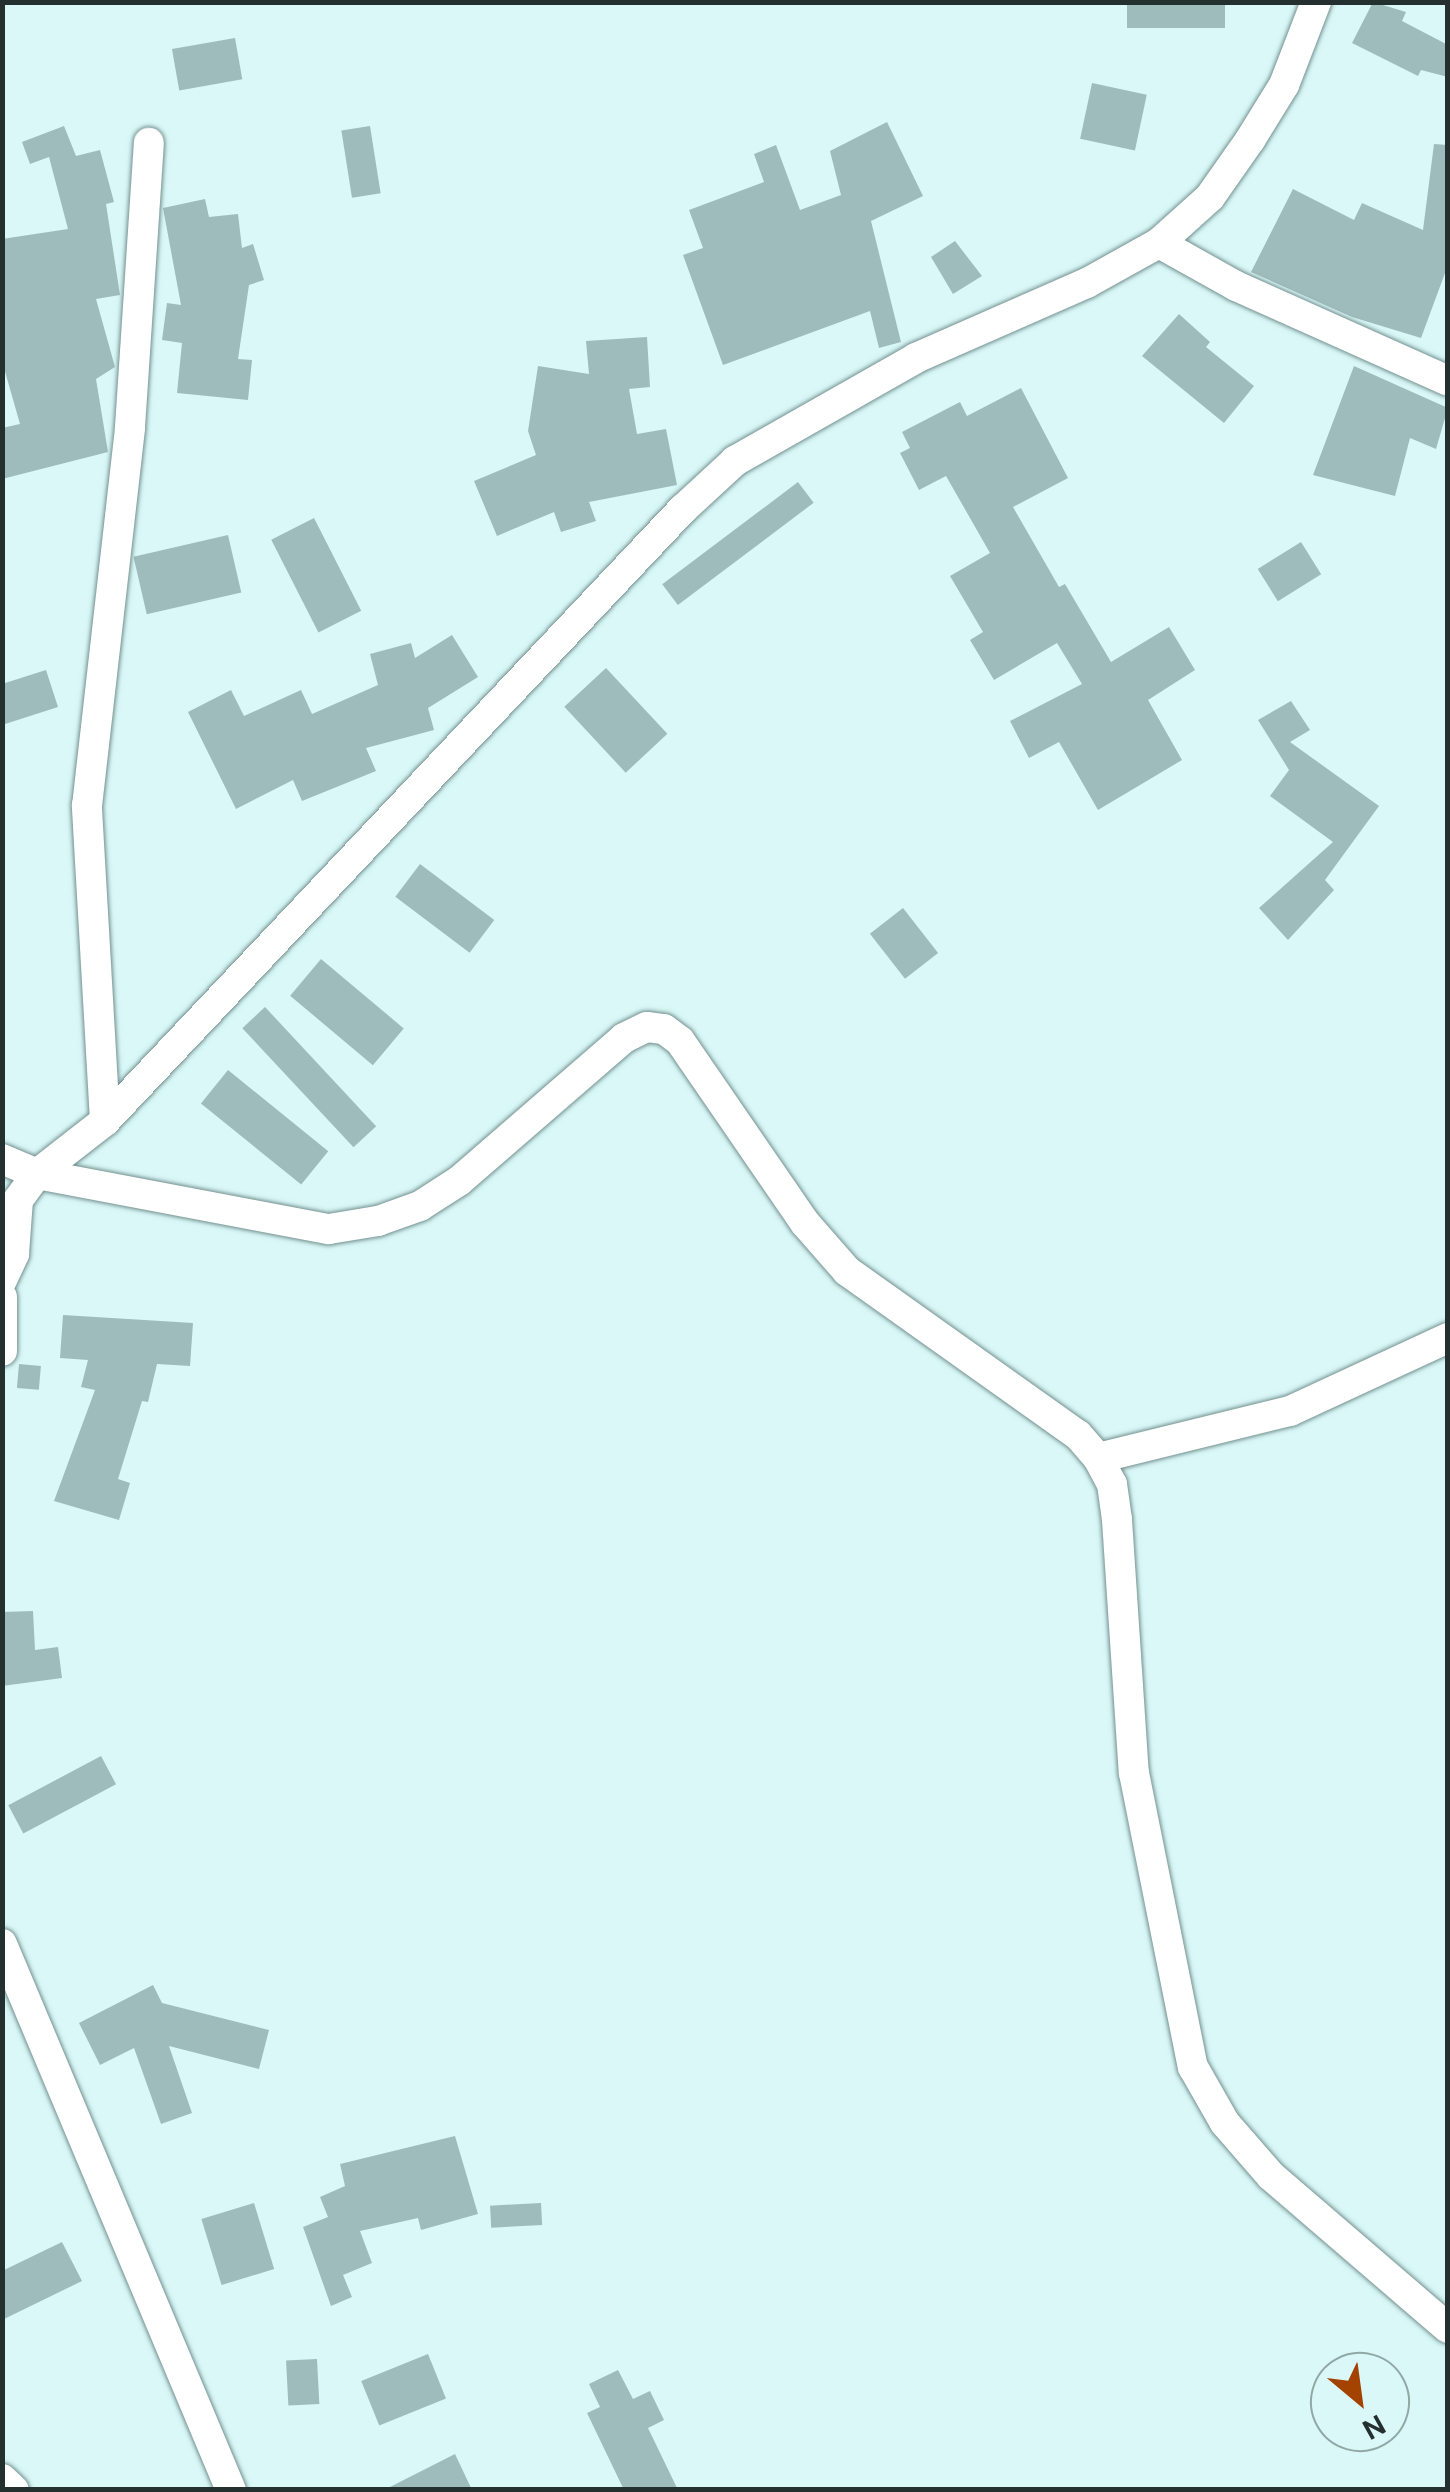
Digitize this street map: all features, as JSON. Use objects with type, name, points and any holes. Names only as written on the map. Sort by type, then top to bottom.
[{"type":"street","points":[[2,1280],[14,1254],[18,1200],[37,1174],[106,1121],[370,836],[735,461],[916,358],[1087,283],[1158,243],[1210,196],[1250,140],[1284,85],[1316,2]]},
{"type":"street","points":[[106,1121],[87,806],[130,427],[149,143]]},
{"type":"street","points":[[1158,243],[1236,286],[1448,382]]},
{"type":"street","points":[[2,1159],[37,1174],[329,1229],[378,1221],[420,1206],[459,1181],[624,1038],[664,1028],[680,1041],[805,1223],[847,1271],[1078,1435],[1098,1458],[1112,1484],[1117,1520],[1134,1773],[1193,2067],[1243,2148],[1448,2328]]},
{"type":"street","points":[[2,1297],[2,1351]]},
{"type":"street","points":[[1098,1458],[1290,1411],[1448,1338]]},
{"type":"street","points":[[2,1944],[231,2490]]},
{"type":"street","points":[[2,2479],[14,2490]]},
{"type":"building","points":[[1127,2],[1225,2],[1225,28],[1127,28]]},
{"type":"building","points":[[1373,2],[1406,12],[1402,21],[1448,45],[1448,77],[1421,70],[1418,76],[1352,43]]},
{"type":"building","points":[[235,38],[242,79],[179,90],[172,49]]},
{"type":"building","points":[[1092,83],[1147,95],[1135,150],[1080,139]]},
{"type":"building","points":[[887,122],[923,196],[871,221],[901,342],[879,348],[870,311],[723,365],[683,255],[703,248],[689,210],[764,182],[754,154],[776,145],[800,210],[841,195],[830,151]]},
{"type":"building","points":[[64,126],[76,156],[100,150],[114,202],[106,204],[120,295],[96,299],[115,367],[96,379],[108,452],[2,479],[2,428],[20,424],[2,361],[2,239],[68,229],[49,157],[30,164],[22,142]]},
{"type":"building","points":[[370,126],[381,193],[352,198],[341,131]]},
{"type":"building","points":[[1434,144],[1448,145],[1448,265],[1421,338],[1352,317],[1251,272],[1293,189],[1354,220],[1362,203],[1423,230]]},
{"type":"building","points":[[205,199],[209,217],[238,214],[242,248],[253,244],[264,280],[249,285],[238,359],[252,360],[248,400],[177,393],[182,343],[162,340],[167,303],[181,305],[163,208]]},
{"type":"building","points":[[955,241],[982,276],[953,294],[931,257]]},
{"type":"building","points":[[1179,314],[1210,342],[1206,347],[1254,386],[1224,423],[1142,356]]},
{"type":"building","points":[[647,337],[650,387],[629,389],[637,434],[666,429],[677,485],[589,502],[596,521],[561,532],[554,512],[497,536],[474,481],[536,455],[528,431],[538,366],[589,374],[586,341]]},
{"type":"building","points":[[1354,366],[1448,408],[1436,449],[1410,438],[1395,496],[1313,475]]},
{"type":"building","points":[[1021,388],[1068,478],[1013,507],[1059,587],[1065,584],[1111,662],[1169,627],[1195,670],[1148,700],[1182,760],[1098,810],[1059,742],[1029,758],[1010,721],[1082,684],[1057,643],[994,680],[970,640],[983,632],[950,576],[990,553],[946,476],[919,490],[900,453],[910,448],[902,432],[960,402],[967,416]]},
{"type":"building","points":[[798,482],[814,503],[678,605],[662,584]]},
{"type":"building","points":[[314,518],[361,611],[318,632],[271,540]]},
{"type":"building","points":[[228,535],[241,592],[147,614],[133,557]]},
{"type":"building","points":[[1301,542],[1321,574],[1278,601],[1258,569]]},
{"type":"building","points":[[452,635],[478,677],[428,708],[434,730],[366,748],[376,771],[302,801],[293,780],[236,809],[188,712],[231,690],[244,716],[301,690],[312,714],[378,685],[370,654],[411,643],[415,658]]},
{"type":"building","points":[[606,668],[667,734],[626,773],[564,707]]},
{"type":"building","points":[[46,670],[58,707],[2,725],[2,684]]},
{"type":"building","points":[[1291,701],[1310,730],[1290,742],[1379,806],[1325,880],[1334,890],[1288,940],[1259,908],[1333,842],[1270,796],[1289,770],[1258,720]]},
{"type":"building","points":[[420,864],[494,920],[470,953],[395,897]]},
{"type":"building","points":[[903,908],[938,953],[905,979],[870,934]]},
{"type":"building","points":[[321,959],[404,1028],[373,1065],[290,996]]},
{"type":"building","points":[[265,1007],[376,1126],[353,1147],[242,1028]]},
{"type":"building","points":[[228,1070],[328,1151],[301,1185],[201,1103]]},
{"type":"building","points":[[63,1315],[193,1323],[190,1366],[157,1364],[148,1402],[142,1401],[118,1479],[130,1483],[119,1520],[54,1501],[95,1390],[81,1387],[88,1360],[60,1358]]},
{"type":"building","points":[[19,1364],[41,1366],[39,1390],[17,1388]]},
{"type":"building","points":[[33,1611],[35,1650],[58,1647],[62,1678],[2,1686],[2,1612]]},
{"type":"building","points":[[101,1756],[116,1784],[23,1834],[8,1805]]},
{"type":"building","points":[[153,1985],[162,2003],[269,2030],[259,2069],[169,2046],[192,2113],[161,2124],[134,2048],[100,2065],[79,2023]]},
{"type":"building","points":[[455,2136],[478,2214],[421,2230],[418,2218],[360,2231],[372,2263],[343,2275],[352,2297],[331,2306],[303,2227],[328,2217],[320,2197],[345,2186],[340,2164]]},
{"type":"building","points":[[254,2203],[274,2269],[222,2285],[201,2219]]},
{"type":"building","points":[[541,2203],[542,2225],[491,2228],[490,2206]]},
{"type":"building","points":[[62,2242],[82,2281],[2,2320],[2,2271]]},
{"type":"building","points":[[428,2354],[446,2399],[379,2425],[361,2381]]},
{"type":"building","points":[[317,2359],[319,2404],[288,2406],[286,2361]]},
{"type":"building","points":[[618,2370],[633,2399],[650,2391],[664,2420],[648,2428],[678,2490],[624,2490],[587,2413],[600,2407],[589,2384]]},
{"type":"building","points":[[455,2454],[472,2490],[384,2490]]}]
